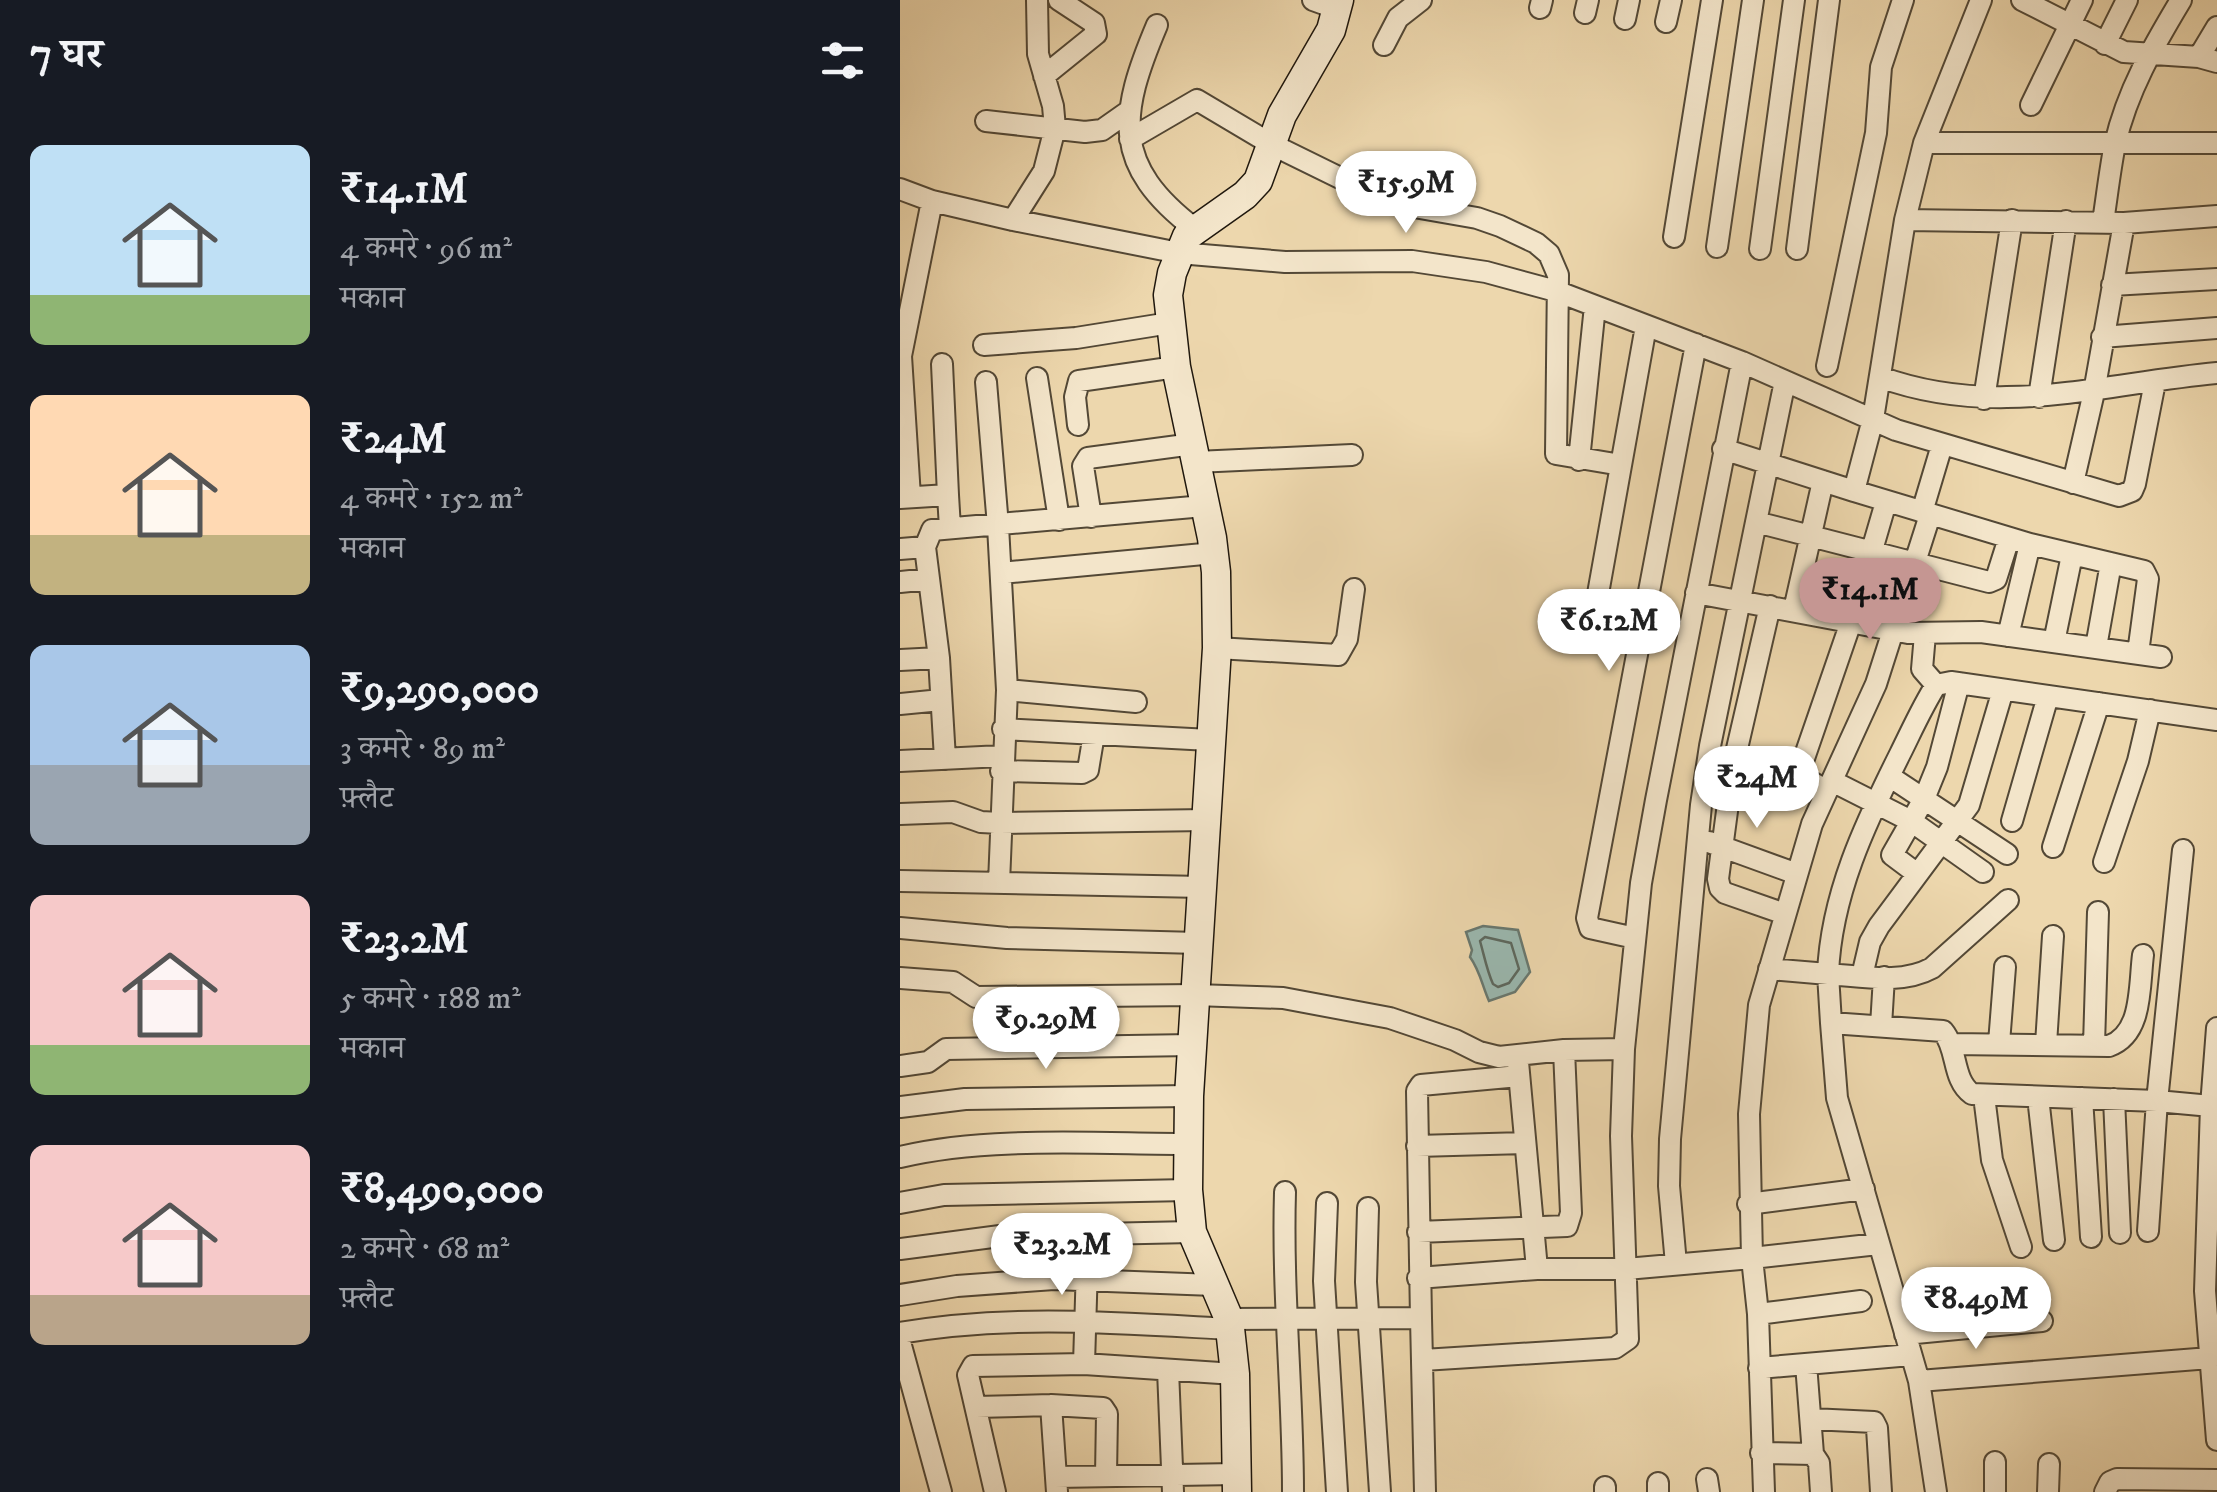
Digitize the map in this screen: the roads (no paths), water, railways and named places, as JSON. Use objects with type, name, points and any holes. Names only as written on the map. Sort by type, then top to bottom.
[{"type":"street","points":[[1013,220],[1044,170],[1055,128],[1036,33],[1037,0]]},
{"type":"street","points":[[1044,76],[1096,34],[1094,23],[1059,0]]},
{"type":"street","points":[[1384,46],[1398,18],[1421,0]]},
{"type":"street","points":[[1666,22],[1670,0]]},
{"type":"street","points":[[1674,237],[1712,0]]},
{"type":"street","points":[[1717,247],[1753,0]]},
{"type":"street","points":[[1760,249],[1794,0]]},
{"type":"street","points":[[1797,250],[1829,0]]},
{"type":"street","points":[[1827,366],[1876,134],[1881,67],[1904,0]]},
{"type":"street","points":[[1854,491],[1877,396],[1905,220],[1924,142],[1981,0]]},
{"type":"street","points":[[2022,0],[2105,44],[2148,56],[2208,59],[2217,27]]},
{"type":"street","points":[[2031,106],[2082,0]]},
{"type":"street","points":[[2105,44],[2126,0]]},
{"type":"street","points":[[2073,484],[2112,285],[2115,143],[2148,56],[2181,0]]},
{"type":"street","points":[[1051,1404],[1056,1484],[1236,1483],[1235,1374],[1230,1324],[1192,1232],[1188,1190],[1194,995],[1217,648],[1214,553],[1176,367],[1168,295],[1186,241],[1245,196],[1258,180],[1282,115],[1331,30],[1330,3]]},
{"type":"street","points":[[1157,24],[1133,85],[1130,139],[1150,188],[1186,241]]},
{"type":"street","points":[[1130,139],[1197,100],[1271,144],[1391,203],[1477,218],[1536,243],[1549,254],[1557,283],[1554,450],[1560,458],[1620,466]]},
{"type":"street","points":[[986,121],[1085,132],[1102,130],[1130,111]]},
{"type":"street","points":[[1924,142],[2217,143]]},
{"type":"street","points":[[900,189],[932,201],[1013,220],[1186,241],[1285,262],[1412,262],[1557,283],[1596,306],[1785,381],[1877,396],[2039,396],[2094,392],[2217,373]]},
{"type":"street","points":[[932,201],[901,356],[905,498],[948,495]]},
{"type":"street","points":[[1905,220],[2114,222],[2217,216]]},
{"type":"street","points":[[1984,399],[2012,220]]},
{"type":"street","points":[[2039,396],[2066,222]]},
{"type":"street","points":[[2112,285],[2217,279]]},
{"type":"street","points":[[1579,460],[1596,306]]},
{"type":"street","points":[[984,345],[1076,338],[1170,323]]},
{"type":"street","points":[[1594,616],[1646,326]]},
{"type":"street","points":[[2102,336],[2217,328]]},
{"type":"street","points":[[1635,938],[1596,932],[1590,928],[1588,918],[1696,344]]},
{"type":"street","points":[[1422,1360],[1615,1348],[1624,1344],[1630,1331],[1620,1136],[1635,938],[1653,816],[1742,362]]},
{"type":"street","points":[[942,364],[950,528]]},
{"type":"street","points":[[1078,425],[1075,397],[1079,381],[1176,367]]},
{"type":"street","points":[[1037,378],[1059,520]]},
{"type":"street","points":[[1676,1264],[1669,1186],[1670,1139],[1698,839],[1710,746],[1785,381]]},
{"type":"street","points":[[986,382],[1007,690],[999,882]]},
{"type":"street","points":[[1877,396],[1942,445],[2119,496],[2132,491],[2155,382]]},
{"type":"street","points":[[1764,1492],[1758,1314],[1748,1204],[1749,1114],[1759,1005],[1812,824],[1876,684],[1914,564],[1942,445]]},
{"type":"street","points":[[1723,449],[1926,514],[2147,574],[2138,654]]},
{"type":"street","points":[[1091,517],[1084,461],[1194,453],[1352,455]]},
{"type":"street","points":[[1794,610],[1823,481]]},
{"type":"street","points":[[1886,502],[1851,622],[1801,768],[1805,778],[1877,802],[1912,821],[1984,872]]},
{"type":"street","points":[[944,759],[939,658],[925,546],[932,530],[1204,506]]},
{"type":"street","points":[[1756,522],[1994,582],[2009,538]]},
{"type":"street","points":[[2008,636],[2030,544]]},
{"type":"street","points":[[900,549],[925,546]]},
{"type":"street","points":[[1001,573],[1214,553]]},
{"type":"street","points":[[2054,642],[2072,555]]},
{"type":"street","points":[[2096,648],[2111,563]]},
{"type":"street","points":[[900,582],[929,580]]},
{"type":"street","points":[[1217,648],[1338,655],[1348,639],[1354,589]]},
{"type":"street","points":[[1696,593],[1893,630],[1925,634],[1960,631],[2161,657]]},
{"type":"street","points":[[1770,606],[1739,736],[1722,846],[1720,888],[1785,914]]},
{"type":"street","points":[[1925,634],[1922,669],[1936,686]]},
{"type":"street","points":[[900,660],[939,658]]},
{"type":"street","points":[[1936,686],[1959,683],[2217,720]]},
{"type":"street","points":[[1916,873],[1892,855],[1937,767],[1959,683]]},
{"type":"street","points":[[1936,686],[1877,802],[1836,909],[1828,974],[1836,1098],[1919,1381],[1936,1492]]},
{"type":"street","points":[[1007,690],[1136,702]]},
{"type":"street","points":[[1862,976],[1870,942],[1916,873],[1958,822],[1976,788],[2002,690]]},
{"type":"street","points":[[2012,822],[2048,696]]},
{"type":"street","points":[[900,704],[941,700]]},
{"type":"street","points":[[2053,847],[2099,703]]},
{"type":"street","points":[[2104,862],[2150,710]]},
{"type":"street","points":[[1004,729],[1210,740]]},
{"type":"street","points":[[900,761],[944,759],[1082,773],[1090,764],[1094,734]]},
{"type":"street","points":[[1889,776],[2007,854]]},
{"type":"street","points":[[900,814],[953,812],[981,822],[1000,823],[1206,820]]},
{"type":"street","points":[[1698,839],[1797,874]]},
{"type":"street","points":[[2148,1231],[2183,850]]},
{"type":"street","points":[[900,881],[1203,887]]},
{"type":"street","points":[[1769,968],[1903,978],[1932,968],[2008,900]]},
{"type":"street","points":[[2094,1045],[2098,912]]},
{"type":"street","points":[[900,928],[1007,938],[1198,944]]},
{"type":"street","points":[[2046,1044],[2054,936]]},
{"type":"street","points":[[1951,1044],[2094,1045],[2121,1041],[2130,1032],[2144,956]]},
{"type":"street","points":[[2000,1043],[2005,966]]},
{"type":"street","points":[[1881,1026],[1884,977]]},
{"type":"street","points":[[900,978],[953,982],[976,997],[1282,998],[1335,1006],[1424,1028],[1518,1066]]},
{"type":"street","points":[[1831,1024],[1943,1031],[1966,1090],[1984,1096],[2214,1106]]},
{"type":"street","points":[[2217,1028],[2205,1272],[2217,1440]]},
{"type":"street","points":[[900,1066],[928,1062],[946,1049],[1192,1045]]},
{"type":"street","points":[[1426,1492],[1416,1146],[1416,1099],[1421,1086],[1518,1066],[1564,1050],[1624,1048]]},
{"type":"street","points":[[1418,1232],[1561,1228],[1571,1220],[1564,1050]]},
{"type":"street","points":[[1518,1066],[1537,1269]]},
{"type":"street","points":[[900,1108],[966,1099],[1189,1096]]},
{"type":"street","points":[[1984,1096],[1992,1160],[2021,1247]]},
{"type":"street","points":[[2038,1096],[2054,1240]]},
{"type":"street","points":[[2082,1098],[2091,1237]]},
{"type":"street","points":[[2114,1099],[2120,1233]]},
{"type":"street","points":[[1416,1146],[1525,1142]]},
{"type":"street","points":[[900,1158],[989,1146],[1188,1144]]},
{"type":"street","points":[[1748,1204],[1864,1189]]},
{"type":"street","points":[[900,1203],[944,1195],[1188,1190]]},
{"type":"street","points":[[1285,1192],[1293,1492]]},
{"type":"street","points":[[1327,1202],[1326,1320],[1337,1492]]},
{"type":"street","points":[[1368,1208],[1368,1320],[1380,1492]]},
{"type":"street","points":[[900,1249],[985,1237],[1192,1232]]},
{"type":"street","points":[[1084,1364],[1088,1233]]},
{"type":"street","points":[[1418,1278],[1537,1269],[1626,1269],[1878,1244]]},
{"type":"street","points":[[900,1295],[1011,1281],[1214,1285]]},
{"type":"street","points":[[1758,1314],[1862,1301]]},
{"type":"street","points":[[900,1334],[978,1322],[1230,1324],[1422,1318]]},
{"type":"street","points":[[1905,1334],[2042,1320]]},
{"type":"street","points":[[900,1342],[940,1492]]},
{"type":"street","points":[[1759,1368],[1912,1356]]},
{"type":"street","points":[[1919,1381],[2210,1358]]},
{"type":"street","points":[[994,1492],[968,1375],[973,1366],[1084,1364],[1235,1374]]},
{"type":"street","points":[[1806,1364],[1813,1454],[1819,1463],[1821,1492]]},
{"type":"street","points":[[1168,1370],[1174,1483]]},
{"type":"street","points":[[976,1407],[1051,1404],[1106,1410],[1111,1481]]},
{"type":"street","points":[[1810,1419],[1874,1422],[1878,1428],[1881,1492]]},
{"type":"street","points":[[1761,1454],[1813,1454]]},
{"type":"street","points":[[1995,1492],[1996,1462]]},
{"type":"street","points":[[2048,1492],[2049,1464]]},
{"type":"street","points":[[2105,1492],[2110,1482],[2117,1479],[2204,1484]]},
{"type":"water","points":[[1483,926],[1518,930],[1530,972],[1515,992],[1489,1001],[1470,957],[1472,950],[1466,932]]}]
